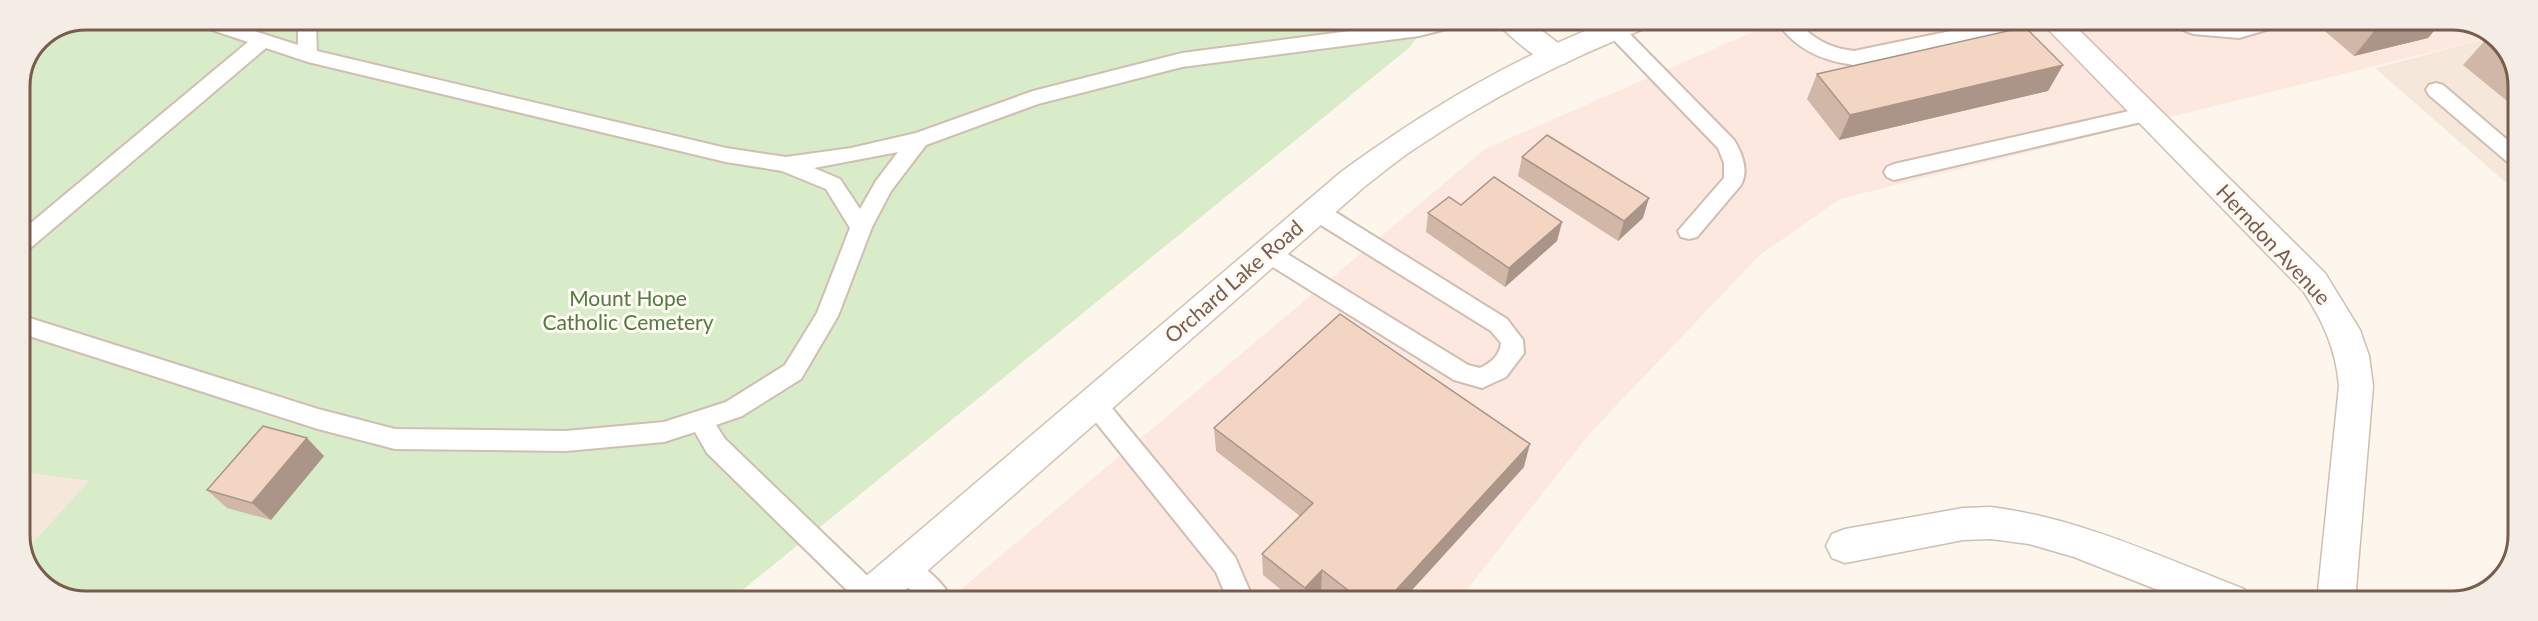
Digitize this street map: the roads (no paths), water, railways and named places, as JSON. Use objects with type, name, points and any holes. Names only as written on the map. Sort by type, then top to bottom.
[{"type":"street","points":[[1522,30],[1556,56]]},
{"type":"street","name":"Orchard Lake Road","points":[[876,591],[1352,180],[1417,132],[1489,88],[1615,30]]},
{"type":"street","name":"Herndon Avenue","points":[[2063,30],[2313,282],[2336,313],[2350,342],[2355,364],[2356,386],[2337,591]]},
{"type":"street","points":[[1845,546],[1963,524],[1991,523],[2029,528],[2077,541],[2204,591]]},
{"type":"lane","points":[[233,30],[308,55],[726,155],[786,164],[833,184],[861,226]]},
{"type":"lane","points":[[307,30],[308,55]]},
{"type":"lane","points":[[786,164],[851,155],[919,140],[1032,98],[1182,60],[1419,30]]},
{"type":"lane","points":[[1615,30],[1727,145],[1734,163],[1734,180],[1689,231]]},
{"type":"lane","points":[[1795,30],[1812,48],[1830,56],[1854,58],[1984,30]]},
{"type":"lane","points":[[1950,30],[1956,36]]},
{"type":"lane","points":[[2216,30],[2239,32],[2246,30]]},
{"type":"lane","points":[[30,236],[263,40]]},
{"type":"lane","points":[[2436,90],[2508,151]]},
{"type":"lane","points":[[1894,172],[2147,114]]},
{"type":"lane","points":[[30,327],[318,419],[395,439],[566,441],[664,432],[734,410],[793,372],[827,316],[861,226],[883,186],[919,140]]},
{"type":"lane","points":[[1268,253],[1462,373],[1482,378],[1498,370],[1512,353],[1512,339],[1499,325],[1316,211]]},
{"type":"lane","points":[[1094,403],[1227,565],[1237,591]]},
{"type":"lane","points":[[701,420],[716,446],[861,591]]},
{"type":"lane","points":[[904,567],[929,591]]},
{"type":"park label","name":"Mount Hope Catholic Cemetery","points":[[628,311]]}]
